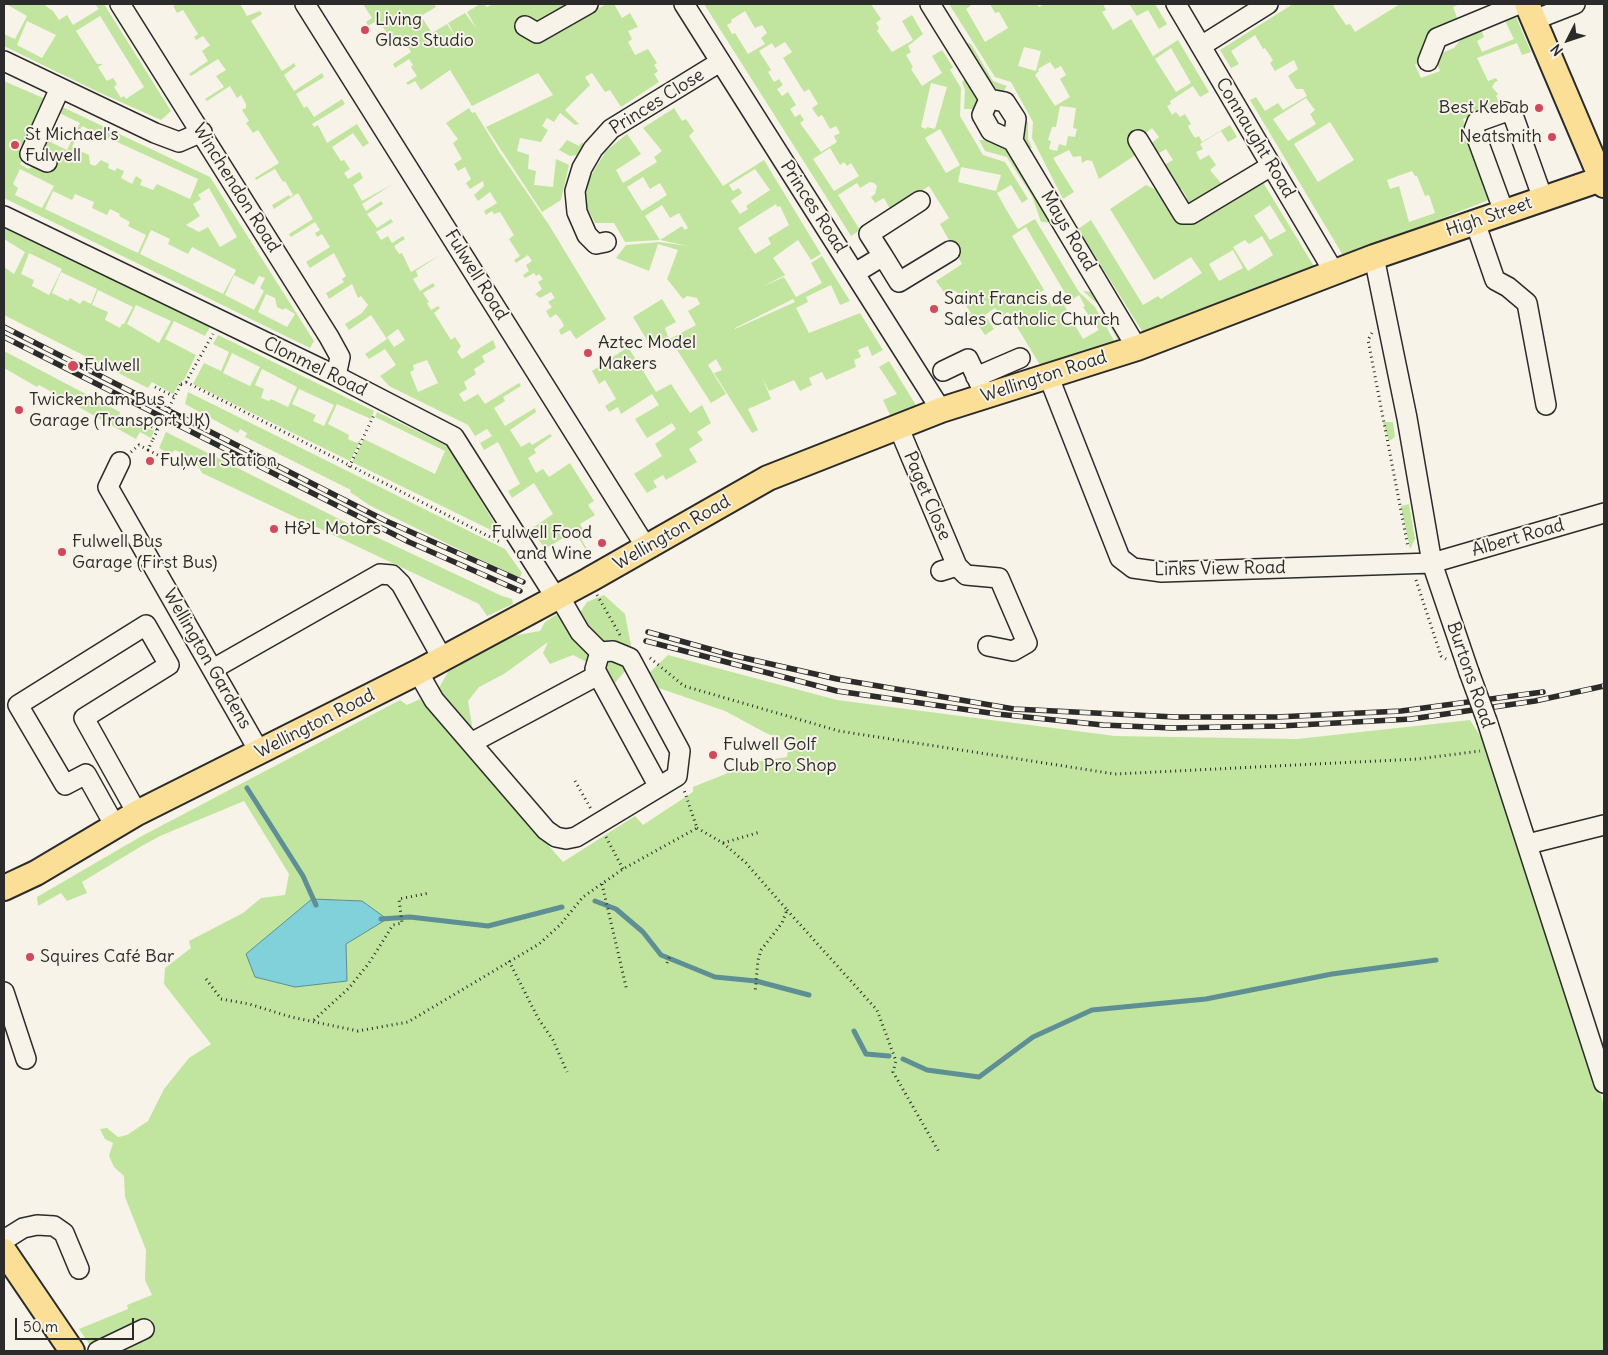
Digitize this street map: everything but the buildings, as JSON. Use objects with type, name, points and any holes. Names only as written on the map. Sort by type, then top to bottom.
[{"type":"main road","points":[[1526,9],[1603,181]]},
{"type":"main road","name":"High Street","points":[[1374,257],[1543,199],[1603,181]]},
{"type":"main road","name":"Wellington Road","points":[[4,888],[36,872],[137,813],[418,672],[589,580],[768,478],[941,410],[980,386],[1048,374],[1137,348],[1374,257]]},
{"type":"main road","points":[[4,1251],[72,1351]]},
{"type":"street","name":"Winchendon Road","points":[[120,4],[202,132],[340,356],[336,376]]},
{"type":"street","name":"Fulwell Road","points":[[305,4],[646,547]]},
{"type":"street","points":[[525,26],[536,33],[588,4]]},
{"type":"street","name":"Princes Road","points":[[684,4],[941,410]]},
{"type":"street","name":"Mays Road","points":[[930,4],[988,100],[982,115],[991,131],[1014,141],[1137,348]]},
{"type":"street","name":"Connaught Road","points":[[1176,4],[1334,272]]},
{"type":"street","points":[[1201,46],[1268,4]]},
{"type":"street","points":[[1428,61],[1437,38],[1526,9],[1575,4]]},
{"type":"street","points":[[4,61],[155,133],[179,142],[202,132]]},
{"type":"street","name":"Princes Close","points":[[606,242],[596,244],[587,235],[577,212],[575,191],[582,168],[593,149],[611,129],[720,62]]},
{"type":"street","points":[[47,162],[30,154],[60,88]]},
{"type":"street","points":[[1504,212],[1474,130],[1477,122],[1505,112],[1513,115],[1543,199]]},
{"type":"street","points":[[1138,140],[1183,214],[1191,214],[1272,166]]},
{"type":"street","points":[[920,201],[869,234],[882,256],[900,282],[950,251]]},
{"type":"street","name":"Clonmel Road","points":[[4,216],[336,376],[454,437],[580,632],[600,652]]},
{"type":"street","points":[[1475,222],[1495,280],[1508,287],[1527,303],[1546,405]]},
{"type":"street","points":[[855,273],[882,256]]},
{"type":"street","name":"Burtons Road","points":[[1374,257],[1432,563],[1528,844],[1604,1083]]},
{"type":"street","points":[[942,372],[968,359],[980,386],[1020,358]]},
{"type":"street","name":"Links View Road","points":[[1048,374],[1120,558],[1133,568],[1162,572],[1432,563]]},
{"type":"street","name":"Paget Close","points":[[898,426],[949,568],[966,575],[999,578],[1027,642],[1013,651],[988,646]]},
{"type":"street","name":"Wellington Gardens","points":[[120,462],[108,487],[259,752]]},
{"type":"street","name":"Albert Road","points":[[1432,563],[1604,513]]},
{"type":"street","points":[[212,669],[380,574],[392,575],[401,584],[442,658]]},
{"type":"street","points":[[115,826],[86,774],[65,785],[18,705],[146,625],[169,665],[84,718],[137,813]]},
{"type":"street","points":[[418,672],[434,700],[546,830],[556,837],[566,840],[576,837],[598,823],[659,787],[677,776],[680,751],[630,658],[613,651],[600,652],[595,669],[659,787]]},
{"type":"street","points":[[472,744],[598,675]]},
{"type":"street","points":[[1528,844],[1604,825]]},
{"type":"street","points":[[4,992],[26,1059]]},
{"type":"street","points":[[4,1240],[23,1228],[37,1225],[54,1226],[64,1234],[79,1269]]},
{"type":"street","points":[[98,1351],[144,1329]]},
{"type":"path","points":[[148,450],[181,384],[186,382],[221,321]]},
{"type":"path","points":[[186,382],[349,467],[506,545]]},
{"type":"path","points":[[155,387],[175,397]]},
{"type":"path","points":[[349,467],[381,400]]},
{"type":"path","points":[[138,420],[158,430]]},
{"type":"path","points":[[120,462],[139,445],[185,469]]},
{"type":"path","points":[[589,580],[625,644]]},
{"type":"path","points":[[644,653],[684,686],[839,731],[1116,774],[1418,759],[1496,749]]},
{"type":"path","points":[[677,776],[697,828],[722,843],[746,862],[877,1010],[896,1060],[893,1072],[939,1152]]},
{"type":"path","points":[[575,781],[623,869]]},
{"type":"path","points":[[206,979],[221,999],[249,1004],[291,1017],[358,1031],[408,1022],[539,944],[560,925],[583,897],[623,869],[697,828]]},
{"type":"path","points":[[722,843],[760,832]]},
{"type":"path","points":[[602,884],[627,991]]},
{"type":"path","points":[[313,1021],[349,988],[393,926],[402,924],[399,899],[429,893]]},
{"type":"path","points":[[755,994],[758,960],[761,950],[782,923],[787,910]]},
{"type":"path","points":[[667,963],[670,956]]},
{"type":"path","points":[[509,961],[538,1018],[553,1040],[567,1072]]},
{"type":"green space","points":[[6,4],[43,4],[53,11],[59,20],[67,15],[73,25],[99,9],[95,4],[104,4],[171,111],[161,120],[4,46],[4,34],[15,39],[27,16]],"holes":[[[100,16],[144,87],[126,99],[124,96],[121,98],[114,87],[117,84],[113,78],[107,81],[98,67],[103,64],[97,64],[76,31]],[[27,21],[56,35],[42,58],[17,45]]]},
{"type":"green space","points":[[177,4],[240,4],[247,16],[260,11],[262,14],[251,21],[282,71],[294,63],[296,66],[284,75],[294,91],[322,73],[324,77],[296,94],[304,108],[307,106],[314,117],[342,99],[345,104],[312,124],[314,127],[318,125],[327,143],[357,124],[369,143],[363,147],[353,133],[332,147],[341,161],[344,160],[350,169],[344,173],[348,179],[360,172],[363,178],[353,185],[362,201],[393,184],[362,204],[366,211],[381,201],[383,204],[367,214],[377,228],[391,219],[393,222],[376,232],[381,240],[388,236],[392,243],[403,236],[405,239],[394,246],[399,254],[402,253],[411,272],[440,255],[416,271],[418,276],[413,279],[420,291],[433,283],[435,286],[423,293],[429,302],[427,303],[431,310],[438,306],[440,308],[434,313],[451,340],[455,337],[461,346],[457,352],[462,359],[493,340],[496,348],[482,356],[485,362],[474,369],[476,374],[464,382],[467,389],[459,394],[464,402],[478,394],[485,404],[519,383],[521,386],[503,397],[505,401],[494,408],[505,426],[535,408],[536,412],[510,430],[521,447],[530,442],[532,445],[550,434],[552,436],[534,449],[536,453],[528,458],[536,473],[543,469],[549,477],[570,463],[594,501],[588,505],[595,515],[580,524],[586,535],[581,539],[593,558],[591,559],[573,528],[561,534],[563,538],[545,549],[531,529],[553,514],[534,483],[512,498],[508,491],[520,484],[498,442],[484,450],[480,443],[492,436],[487,429],[475,436],[468,425],[389,386],[380,376],[396,365],[385,349],[369,359],[365,354],[387,339],[371,315],[349,330],[345,324],[362,313],[368,305],[361,296],[358,298],[352,284],[329,299],[326,293],[344,282],[342,279],[346,276],[334,253],[310,268],[306,262],[330,247],[322,234],[317,237],[315,233],[320,230],[315,222],[291,237],[289,234],[313,219],[298,193],[274,209],[272,205],[289,195],[290,197],[293,195],[285,181],[283,182],[275,169],[256,180],[255,178],[279,163],[258,130],[253,133],[246,123],[249,121],[242,110],[246,108],[246,104],[241,95],[237,98],[230,86],[207,101],[205,99],[224,87],[216,76],[226,70],[218,59],[191,76],[189,74],[208,61],[202,51],[210,45],[203,36],[196,40],[194,37],[198,34],[183,10],[177,13],[173,6]],"holes":[[[398,329],[405,340],[394,347],[387,337]],[[427,360],[438,383],[418,392],[410,372],[414,370],[413,365]]]},
{"type":"green space","points":[[363,4],[434,4],[436,7],[421,16],[432,33],[447,24],[457,39],[448,23],[465,13],[477,29],[467,12],[480,4],[484,4],[487,7],[493,4],[575,4],[583,18],[606,4],[614,4],[622,18],[630,13],[638,27],[628,31],[632,39],[628,42],[635,55],[648,49],[657,63],[654,65],[658,71],[654,74],[659,82],[621,107],[610,90],[605,92],[592,73],[585,77],[590,85],[565,110],[579,124],[575,125],[560,113],[554,122],[547,118],[542,126],[548,130],[541,142],[520,138],[517,151],[529,155],[528,169],[536,171],[534,185],[553,187],[556,159],[569,165],[561,200],[542,212],[486,127],[553,95],[538,73],[472,106],[450,70],[421,90],[415,81],[408,85],[406,83],[417,76],[411,67],[413,65],[409,59],[395,68],[393,64],[411,52],[406,44],[400,47],[395,40],[383,48],[379,38],[387,33],[378,20],[368,26],[366,22],[372,18]]},
{"type":"green space","points":[[704,4],[871,4],[881,19],[876,23],[879,28],[877,31],[892,52],[913,40],[902,21],[912,15],[923,34],[908,46],[911,52],[906,55],[913,67],[911,69],[922,86],[942,73],[932,56],[942,50],[953,67],[950,70],[961,88],[960,116],[983,155],[1005,162],[1028,199],[1022,203],[1011,185],[997,193],[1007,211],[1018,229],[1035,219],[1079,292],[1095,307],[1116,344],[1040,365],[1008,312],[1001,317],[995,308],[985,315],[994,329],[985,335],[976,322],[966,327],[961,319],[971,313],[956,291],[946,295],[936,281],[962,264],[940,224],[949,218],[929,186],[891,211],[884,198],[875,203],[871,197],[875,194],[877,186],[874,183],[870,182],[860,188],[857,183],[838,195],[860,230],[851,236]],"holes":[[[745,11],[755,28],[762,25],[767,33],[761,38],[765,44],[748,54],[735,33],[732,34],[727,25],[732,22],[731,20]],[[785,42],[792,52],[783,58],[804,92],[809,89],[818,104],[812,108],[818,117],[822,115],[830,129],[836,126],[840,133],[834,136],[837,142],[821,152],[800,123],[804,120],[800,114],[795,117],[790,109],[796,105],[788,92],[782,96],[777,89],[783,85],[779,79],[774,82],[768,72],[771,70],[759,51],[772,43],[775,48]],[[931,83],[947,87],[935,129],[927,127],[926,129],[921,127]],[[940,129],[960,165],[946,173],[925,138]],[[830,148],[840,165],[844,162],[847,166],[851,163],[859,176],[834,191],[813,159]],[[961,167],[1001,175],[996,191],[958,182]],[[1026,227],[1068,298],[1052,307],[1048,299],[1042,302],[1037,294],[1044,290],[1012,236]],[[1079,295],[1085,306],[1083,307],[1099,330],[1083,339],[1072,320],[1064,325],[1060,317],[1068,312],[1064,305]]]},
{"type":"green space","points":[[949,4],[973,4],[966,9],[985,42],[1008,28],[999,12],[995,13],[990,4],[1037,4],[1039,7],[1044,4],[1103,4],[1106,10],[1102,12],[1113,30],[1131,19],[1153,56],[1178,40],[1209,92],[1200,97],[1193,86],[1170,101],[1171,104],[1167,106],[1172,115],[1176,112],[1180,117],[1185,114],[1191,124],[1188,126],[1191,132],[1195,138],[1199,136],[1202,142],[1230,125],[1237,137],[1228,142],[1221,131],[1200,144],[1203,149],[1196,152],[1200,160],[1209,155],[1216,165],[1210,170],[1226,189],[1191,209],[1179,203],[1187,198],[1182,189],[1174,193],[1136,130],[1130,134],[1140,152],[1099,179],[1092,161],[1087,160],[1082,163],[1081,156],[1073,157],[1069,150],[1053,158],[1074,192],[1063,199],[1032,138],[1033,122],[1011,82],[995,77]],"holes":[[[1024,47],[1041,51],[1036,71],[1018,66]],[[1171,48],[1191,83],[1176,92],[1155,59]],[[1050,62],[1055,69],[1061,66],[1066,75],[1060,79],[1070,97],[1055,106],[1035,75],[1039,71],[1038,69]],[[1060,106],[1076,108],[1073,128],[1077,129],[1075,137],[1068,136],[1066,146],[1059,144],[1057,151],[1049,149],[1051,141],[1048,140],[1052,127],[1056,127]],[[1152,128],[1159,137],[1148,146],[1141,137]],[[1166,149],[1173,160],[1160,167],[1154,156]]]},
{"type":"green space","points":[[1129,4],[1155,4],[1167,24],[1159,29],[1148,10],[1137,16]]},
{"type":"green space","points":[[1293,4],[1336,4],[1333,6],[1346,25],[1350,24],[1355,32],[1400,4],[1460,4],[1453,7],[1459,23],[1427,37],[1428,52],[1419,58],[1420,61],[1415,65],[1421,78],[1440,71],[1434,56],[1454,48],[1467,31],[1479,25],[1484,37],[1477,41],[1482,52],[1514,39],[1502,15],[1513,10],[1531,52],[1522,55],[1517,43],[1477,58],[1488,81],[1496,78],[1498,81],[1492,87],[1498,94],[1496,96],[1500,105],[1463,119],[1491,199],[1344,257],[1250,100],[1256,97],[1265,111],[1278,103],[1283,110],[1307,96],[1303,89],[1296,89],[1288,76],[1298,69],[1294,60],[1275,71],[1270,63],[1273,60],[1265,48],[1263,49],[1255,35],[1231,51],[1239,64],[1231,68],[1220,50]],"holes":[[[1306,98],[1315,110],[1310,114],[1316,124],[1288,141],[1273,119]],[[1330,122],[1354,160],[1318,182],[1294,144]],[[1412,171],[1417,176],[1425,196],[1429,195],[1435,213],[1409,222],[1399,186],[1390,189],[1387,180]]]},
{"type":"green space","points":[[964,42],[971,44],[993,81],[1007,86],[1003,92],[991,87]]},
{"type":"green space","points":[[968,76],[981,98],[976,109],[964,109],[965,90],[962,82]]},
{"type":"green space","points":[[4,81],[50,101],[20,164],[28,169],[34,166],[47,173],[57,155],[37,145],[40,137],[67,150],[80,123],[53,110],[56,104],[210,177],[314,341],[310,348],[4,198]],"holes":[[[82,126],[198,179],[190,199],[157,184],[153,190],[140,185],[142,180],[136,176],[132,184],[121,178],[124,171],[117,168],[115,171],[108,168],[109,164],[101,160],[95,166],[90,164],[89,155],[72,147]],[[20,169],[54,186],[42,208],[15,195],[18,188],[13,184]],[[209,188],[237,237],[220,247],[208,227],[199,232],[186,225],[200,216],[193,204],[201,199],[198,195]],[[53,191],[72,200],[75,194],[94,202],[92,208],[107,215],[110,209],[120,214],[119,216],[130,222],[128,226],[146,235],[138,253],[45,209]],[[151,230],[170,239],[168,244],[188,254],[192,247],[236,270],[223,294],[140,254]],[[234,275],[254,285],[259,276],[265,278],[260,288],[264,291],[254,310],[225,295]],[[266,294],[275,298],[277,307],[283,310],[285,308],[295,314],[287,327],[258,312]]]},
{"type":"green space","points":[[469,108],[472,113],[475,112],[500,153],[549,225],[606,319],[576,339],[570,330],[561,335],[559,330],[564,326],[561,320],[556,314],[550,318],[546,311],[552,307],[548,302],[555,298],[551,292],[540,298],[535,294],[542,289],[538,282],[543,279],[539,274],[536,276],[534,273],[525,278],[523,275],[529,271],[526,265],[532,261],[528,255],[516,263],[514,260],[520,256],[509,239],[514,235],[500,212],[494,214],[492,211],[486,215],[484,211],[497,203],[490,192],[478,201],[474,195],[484,186],[483,181],[470,189],[466,183],[471,179],[465,167],[458,171],[454,164],[462,159],[453,143],[458,139],[446,123]]},
{"type":"green space","points":[[674,108],[682,121],[686,119],[694,131],[689,136],[723,186],[764,160],[821,254],[811,260],[798,240],[773,258],[785,275],[762,287],[784,277],[796,297],[822,283],[811,263],[822,256],[850,301],[840,305],[831,285],[806,297],[808,302],[796,308],[809,333],[860,313],[883,350],[872,356],[868,346],[858,350],[861,357],[854,360],[856,367],[826,380],[822,372],[809,378],[812,385],[800,391],[794,380],[769,391],[762,377],[771,399],[748,409],[758,430],[752,433],[714,373],[722,370],[716,359],[708,365],[726,394],[711,403],[670,339],[696,325],[688,311],[700,304],[697,298],[687,296],[683,299],[667,279],[678,250],[658,244],[649,271],[616,258],[626,245],[659,242],[688,246],[660,240],[625,242],[614,223],[595,223],[586,205],[585,198],[589,179],[606,151],[627,134],[641,154],[616,170],[623,183],[657,162],[654,157],[662,151],[643,128]],"holes":[[[755,169],[770,190],[746,206],[748,209],[740,214],[731,201],[742,193],[739,188],[733,191],[729,185]],[[643,177],[650,189],[660,183],[667,195],[642,211],[627,187]],[[776,204],[777,207],[780,206],[789,225],[768,238],[771,244],[755,254],[738,228]],[[662,205],[670,218],[679,213],[688,228],[685,230],[682,226],[660,240],[645,216]],[[793,299],[795,302],[735,329]]]},
{"type":"green space","points":[[1021,122],[1028,122],[1028,139],[1032,148],[1025,148],[1020,139]]},
{"type":"green space","points":[[567,140],[579,146],[582,142],[584,146],[578,155],[570,156],[559,150]]},
{"type":"green space","points":[[979,140],[994,140],[1011,145],[1010,154],[1054,223],[1041,222],[1032,196],[1007,157],[985,151]]},
{"type":"green space","points":[[1261,179],[1315,268],[1144,334],[1078,229],[1091,220],[1143,305],[1158,296],[1161,299],[1202,273],[1191,257],[1154,280],[1110,209],[1146,185],[1154,189],[1159,185],[1183,224]],"holes":[[[1270,205],[1286,231],[1270,240],[1254,216]],[[1262,236],[1273,255],[1248,271],[1233,247],[1245,240],[1249,244]],[[1233,250],[1243,268],[1219,281],[1209,264]]]},
{"type":"green space","points":[[4,228],[210,327],[205,336],[174,321],[165,339],[196,355],[184,380],[180,382],[173,394],[152,382],[148,388],[4,315],[4,267],[14,274],[25,252],[4,239]],"holes":[[[29,253],[62,269],[49,295],[32,286],[34,280],[21,274]],[[61,272],[97,289],[91,304],[83,300],[80,304],[70,298],[68,301],[52,293]],[[98,290],[133,307],[120,328],[105,320],[108,312],[92,305]],[[136,305],[171,321],[159,343],[127,324]]]},
{"type":"green space","points":[[1083,291],[1099,293],[1122,336],[1117,339],[1099,305]]},
{"type":"green space","points":[[662,299],[676,322],[665,328],[668,337],[651,347],[633,317]]},
{"type":"green space","points":[[218,335],[374,411],[371,419],[337,404],[328,424],[349,435],[348,439],[357,443],[362,438],[350,461],[193,384],[204,363],[221,371],[229,352],[213,344]],"holes":[[[232,353],[260,367],[250,386],[223,373]],[[262,369],[297,387],[288,407],[271,399],[269,401],[261,398],[264,389],[255,385]],[[299,389],[334,405],[324,426],[313,421],[316,415],[292,404]]]},
{"type":"green space","points":[[628,347],[656,392],[671,384],[690,413],[702,405],[711,423],[697,432],[703,440],[689,449],[697,462],[666,480],[663,475],[653,481],[657,487],[647,493],[634,474],[662,456],[655,444],[676,429],[672,423],[647,438],[635,419],[659,405],[652,394],[621,414],[618,407],[609,412],[605,406],[616,399],[605,380],[599,384],[592,371]]},
{"type":"green space","points":[[4,351],[120,412],[119,416],[154,431],[151,438],[140,432],[136,439],[39,385],[37,387],[4,368]]},
{"type":"green space","points":[[889,361],[917,407],[891,417],[883,400],[897,394],[879,367]]},
{"type":"green space","points":[[188,392],[505,549],[522,573],[519,579],[369,505],[350,492],[351,490],[245,437],[247,433],[240,429],[238,433],[185,404]]},
{"type":"green space","points":[[377,412],[448,446],[499,531],[491,530],[352,462],[364,439],[435,474],[445,451],[375,417]]},
{"type":"green space","points":[[1383,422],[1393,422],[1395,437],[1389,441]]},
{"type":"green space","points":[[166,432],[357,528],[512,599],[513,604],[487,616],[479,604],[202,473],[195,460],[175,450],[170,454],[159,448]]},
{"type":"green space","points":[[1409,504],[1415,539],[1410,549],[1401,506]]},
{"type":"green space","points":[[604,595],[625,614],[634,661],[613,685],[602,670],[573,655],[550,664],[543,653],[548,642],[504,674],[479,687],[468,701],[472,725],[466,734],[434,697],[448,672],[512,636],[540,631],[545,622],[562,611],[577,617],[587,602]]},
{"type":"green space","points":[[668,655],[837,700],[1115,736],[1297,739],[1470,720],[1484,742],[1580,1021],[1604,1106],[1604,1351],[94,1351],[79,1329],[128,1309],[127,1305],[152,1295],[145,1280],[146,1250],[125,1197],[124,1176],[114,1167],[109,1156],[113,1143],[105,1139],[100,1129],[107,1128],[118,1137],[127,1135],[148,1121],[164,1089],[189,1058],[211,1044],[164,984],[165,968],[191,948],[189,941],[243,913],[261,898],[285,895],[289,874],[244,801],[160,836],[140,847],[82,882],[87,893],[67,901],[61,893],[38,906],[37,897],[140,837],[400,700],[407,705],[420,699],[563,862],[635,816],[643,825],[693,792],[693,787],[755,762],[787,757],[789,743],[725,711],[656,687],[646,676]]},
{"type":"water","points":[[312,899],[362,901],[387,919],[346,944],[347,981],[295,987],[255,977],[246,954]]},
{"type":"waterway","points":[[247,788],[303,876],[316,905]]},
{"type":"waterway","points":[[595,901],[616,909],[643,932],[661,955],[715,977],[756,981],[809,995]]},
{"type":"waterway","points":[[381,919],[410,917],[488,926],[562,907]]},
{"type":"waterway","points":[[903,1059],[927,1070],[979,1077],[1033,1037],[1092,1010],[1206,999],[1332,974],[1436,960]]},
{"type":"waterway","points":[[854,1031],[866,1054],[889,1056]]},
{"type":"railway","points":[[4,327],[384,520],[523,582]]},
{"type":"railway","points":[[4,337],[409,542],[520,591]]},
{"type":"railway","points":[[648,632],[731,655],[837,679],[1014,709],[1175,717],[1277,717],[1401,711],[1543,692]]},
{"type":"railway","points":[[646,641],[837,691],[997,714],[1103,725],[1172,728],[1280,726],[1411,719],[1535,701],[1604,686]]},
{"type":"place","name":"Living Glass Studio","points":[[365,30]]},
{"type":"place","name":"Best Kebab","points":[[1539,108]]},
{"type":"place","name":"Neatsmith","points":[[1552,137]]},
{"type":"place","name":"St Michael's Fulwell","points":[[15,145]]},
{"type":"place","name":"Saint Francis de Sales Catholic Church","points":[[934,309]]},
{"type":"place","name":"Aztec Model Makers","points":[[588,353]]},
{"type":"place","name":"Fulwell","points":[[73,366]]},
{"type":"place","name":"Twickenham Bus Garage (Transport UK)","points":[[19,410]]},
{"type":"place","name":"Fulwell Station","points":[[150,461]]},
{"type":"place","name":"H&L Motors","points":[[274,529]]},
{"type":"place","name":"Fulwell Food and Wine","points":[[602,543]]},
{"type":"place","name":"Fulwell Bus Garage (First Bus)","points":[[62,552]]},
{"type":"place","name":"Fulwell Golf Club Pro Shop","points":[[713,755]]},
{"type":"place","name":"Squires Café Bar","points":[[30,957]]}]
